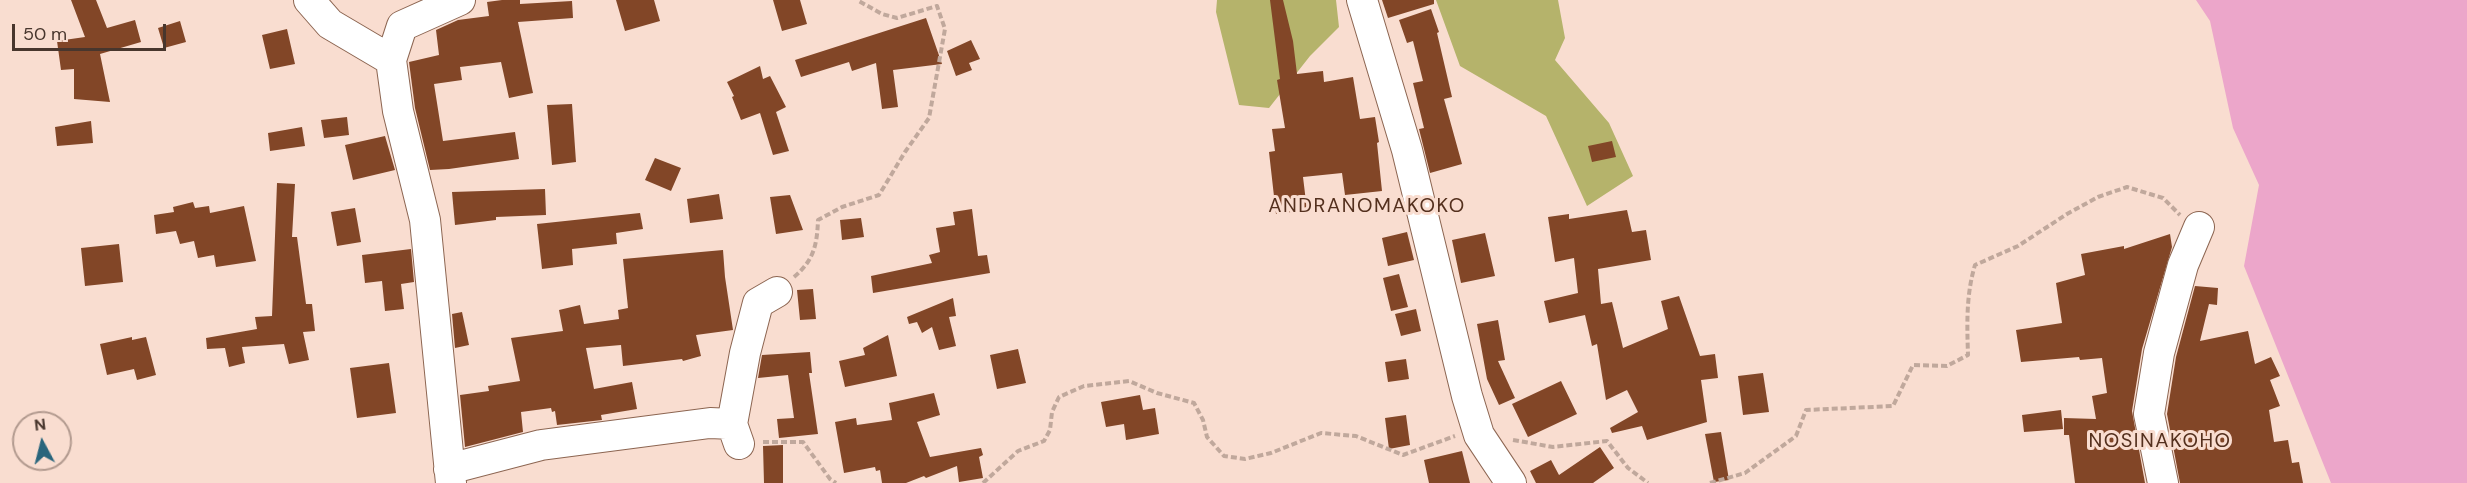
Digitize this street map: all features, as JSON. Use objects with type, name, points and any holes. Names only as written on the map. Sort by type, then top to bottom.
[{"type":"street","points":[[309,0],[330,24],[391,60]]},
{"type":"street","points":[[460,0],[402,27],[391,60],[398,111],[425,220],[450,476],[541,446],[710,423],[735,434],[745,353],[758,303],[777,291]]},
{"type":"street","points":[[1362,0],[1407,150],[1467,396],[1479,435],[1511,483]]},
{"type":"street","points":[[2163,483],[2149,414],[2159,353],[2183,265],[2199,227]]},
{"type":"path","points":[[777,291],[803,270],[816,248],[818,220],[842,207],[879,195],[929,117],[945,29],[937,6],[897,18],[882,14],[857,0]]},
{"type":"path","points":[[1710,483],[1745,473],[1796,436],[1806,410],[1893,406],[1913,364],[1947,366],[1968,355],[1966,310],[1975,265],[2018,246],[2067,213],[2098,197],[2127,187],[2163,198],[2179,214],[2199,227]]},
{"type":"path","points":[[983,483],[1018,451],[1044,441],[1050,430],[1052,412],[1059,398],[1084,386],[1129,381],[1157,393],[1194,403],[1203,420],[1207,437],[1224,456],[1245,459],[1271,453],[1321,433],[1356,436],[1403,455],[1461,434],[1553,447],[1607,441],[1628,468],[1648,483]]},
{"type":"path","points":[[735,434],[803,442],[830,479],[836,483]]},
{"type":"shaded area","points":[[1217,0],[1336,0],[1339,27],[1310,56],[1269,108],[1239,105],[1216,12]]},
{"type":"shaded area","points":[[1436,0],[1558,0],[1565,38],[1555,60],[1609,123],[1633,176],[1587,206],[1546,116],[1460,66]]},
{"type":"shaded area","points":[[2196,0],[2467,0],[2467,483],[2331,483],[2244,266],[2259,185],[2233,128],[2210,21]]},
{"type":"building","points":[[71,0],[96,0],[107,28],[135,20],[141,42],[100,54],[110,102],[74,99],[74,69],[61,70],[57,41],[85,37]]},
{"type":"building","points":[[520,0],[520,4],[572,1],[573,18],[518,22],[533,93],[509,98],[501,62],[460,67],[462,80],[434,84],[443,141],[515,132],[519,159],[430,170],[415,108],[409,62],[439,55],[436,30],[458,20],[489,16],[487,2]]},
{"type":"building","points":[[616,0],[654,0],[660,21],[625,31]]},
{"type":"building","points":[[773,0],[800,0],[807,24],[782,31]]},
{"type":"building","points":[[1270,0],[1283,0],[1293,41],[1297,74],[1323,71],[1324,82],[1353,77],[1360,119],[1375,117],[1382,191],[1345,195],[1342,173],[1303,177],[1307,210],[1276,214],[1269,152],[1275,151],[1272,129],[1285,128],[1277,80],[1280,79]]},
{"type":"building","points":[[1382,0],[1434,0],[1434,4],[1388,18]]},
{"type":"building","points":[[1431,9],[1439,32],[1437,33],[1452,97],[1444,99],[1462,164],[1430,173],[1419,129],[1424,128],[1413,83],[1423,81],[1413,41],[1407,43],[1399,20]]},
{"type":"building","points":[[926,18],[942,64],[893,70],[898,107],[882,109],[876,63],[852,71],[849,62],[801,77],[795,60]]},
{"type":"building","points":[[180,21],[186,42],[164,48],[158,28]]},
{"type":"building","points":[[287,29],[295,64],[270,69],[262,35]]},
{"type":"building","points":[[971,40],[980,59],[969,63],[972,70],[956,76],[947,51]]},
{"type":"building","points":[[760,66],[763,79],[770,76],[786,107],[776,112],[789,151],[773,155],[760,113],[741,120],[727,82]]},
{"type":"building","points":[[572,104],[576,162],[552,165],[547,105]]},
{"type":"building","points":[[347,117],[349,135],[324,138],[321,120]]},
{"type":"building","points":[[91,121],[93,143],[57,146],[55,127]]},
{"type":"building","points":[[302,127],[305,146],[270,151],[268,133]]},
{"type":"building","points":[[385,136],[395,170],[353,180],[345,145]]},
{"type":"building","points":[[1612,141],[1616,157],[1592,162],[1588,146]]},
{"type":"building","points":[[655,158],[681,168],[671,191],[645,180]]},
{"type":"building","points":[[277,183],[295,184],[292,237],[297,237],[306,304],[312,304],[315,331],[303,332],[309,360],[289,364],[284,344],[242,347],[245,363],[229,367],[225,348],[207,349],[206,338],[257,329],[255,317],[272,316]]},
{"type":"building","points":[[545,189],[546,215],[496,217],[496,220],[455,225],[452,192]]},
{"type":"building","points":[[719,194],[723,219],[690,223],[687,199]]},
{"type":"building","points":[[790,195],[803,230],[776,234],[770,197]]},
{"type":"building","points":[[193,202],[195,208],[209,206],[210,213],[244,206],[256,261],[216,267],[214,255],[198,258],[194,241],[180,244],[176,231],[156,234],[154,215],[174,212],[173,207]]},
{"type":"building","points":[[355,208],[361,242],[337,246],[331,212]]},
{"type":"building","points":[[972,209],[978,256],[987,255],[990,273],[873,293],[871,276],[932,263],[929,255],[940,252],[936,228],[955,225],[953,212]]},
{"type":"building","points":[[1627,210],[1632,232],[1646,230],[1651,260],[1598,269],[1601,304],[1612,302],[1623,348],[1668,329],[1661,301],[1679,296],[1700,356],[1715,354],[1718,378],[1701,380],[1707,422],[1647,440],[1642,426],[1612,433],[1610,428],[1638,412],[1627,390],[1606,400],[1597,344],[1592,346],[1585,315],[1549,323],[1544,301],[1578,293],[1574,258],[1555,262],[1548,217],[1569,214],[1569,219]]},
{"type":"building","points":[[640,213],[643,229],[616,233],[617,244],[572,249],[573,265],[542,269],[537,224]]},
{"type":"building","points":[[861,218],[864,237],[842,240],[840,220]]},
{"type":"building","points":[[1407,232],[1414,260],[1388,266],[1382,238]]},
{"type":"building","points":[[1485,233],[1495,276],[1461,283],[1452,240]]},
{"type":"building","points":[[2170,234],[2172,247],[2142,349],[2132,411],[2145,483],[2075,483],[2069,435],[2064,435],[2064,418],[2096,419],[2092,396],[2107,393],[2102,358],[2080,360],[2079,357],[2021,362],[2016,330],[2062,323],[2056,283],[2085,275],[2081,254],[2124,246],[2124,249]]},
{"type":"building","points":[[119,244],[123,282],[85,286],[81,248]]},
{"type":"building","points":[[411,249],[414,282],[401,284],[404,309],[385,311],[382,281],[365,283],[362,255]]},
{"type":"building","points":[[723,250],[733,330],[696,335],[701,356],[683,361],[682,359],[623,366],[621,345],[586,348],[594,389],[632,382],[637,409],[601,415],[602,420],[557,425],[555,411],[552,412],[551,408],[521,412],[523,432],[465,447],[460,395],[489,391],[488,386],[520,381],[511,338],[563,331],[559,310],[580,305],[584,324],[619,319],[618,310],[628,308],[623,259]]},
{"type":"building","points":[[1399,274],[1408,307],[1391,311],[1383,278]]},
{"type":"building","points":[[2195,286],[2218,288],[2217,305],[2209,304],[2200,341],[2248,331],[2255,364],[2271,357],[2280,376],[2270,380],[2280,406],[2269,410],[2274,442],[2288,440],[2292,463],[2299,462],[2303,483],[2180,483],[2167,414],[2176,357]]},
{"type":"building","points":[[813,289],[816,319],[800,320],[797,290]]},
{"type":"building","points":[[953,298],[956,316],[949,317],[956,346],[939,350],[932,327],[922,333],[917,322],[909,324],[907,317]]},
{"type":"building","points":[[1416,309],[1421,331],[1401,336],[1395,314]]},
{"type":"building","points":[[462,312],[469,345],[455,348],[452,314]]},
{"type":"building","points":[[1498,320],[1505,360],[1498,361],[1515,398],[1499,405],[1487,379],[1477,324]]},
{"type":"building","points":[[888,335],[897,376],[845,387],[839,361],[865,355],[863,348]]},
{"type":"building","points":[[132,337],[132,340],[146,337],[156,375],[137,380],[134,369],[107,375],[100,344]]},
{"type":"building","points":[[1018,349],[1026,383],[997,389],[990,355]]},
{"type":"building","points":[[810,352],[812,373],[809,373],[818,434],[779,438],[777,419],[794,418],[788,375],[758,378],[762,355]]},
{"type":"building","points":[[1406,359],[1409,379],[1388,382],[1385,362]]},
{"type":"building","points":[[389,363],[396,413],[357,418],[350,368]]},
{"type":"building","points":[[1763,373],[1769,412],[1743,415],[1738,376]]},
{"type":"building","points":[[1561,381],[1577,414],[1528,437],[1512,404]]},
{"type":"building","points":[[934,393],[940,415],[917,422],[930,457],[981,448],[983,455],[979,457],[983,478],[959,482],[957,466],[906,483],[882,483],[880,470],[876,471],[875,467],[844,473],[835,422],[856,418],[857,425],[892,420],[889,403]]},
{"type":"building","points":[[1140,395],[1143,410],[1155,408],[1159,434],[1126,440],[1124,424],[1106,427],[1101,402]]},
{"type":"building","points":[[2061,410],[2063,429],[2024,432],[2022,415]]},
{"type":"building","points":[[1406,415],[1410,445],[1389,449],[1385,418]]},
{"type":"building","points":[[1721,432],[1729,480],[1714,482],[1705,434]]},
{"type":"building","points":[[783,445],[783,483],[764,483],[763,446]]},
{"type":"building","points":[[1600,447],[1614,468],[1593,483],[1536,483],[1530,471],[1551,460],[1559,475]]},
{"type":"building","points":[[1462,451],[1470,483],[1429,483],[1424,460]]},
{"type":"district","name":"ANDRANOMAKOKO","points":[[1367,207]]},
{"type":"district","name":"NOSINAKOHO","points":[[2160,442]]}]
